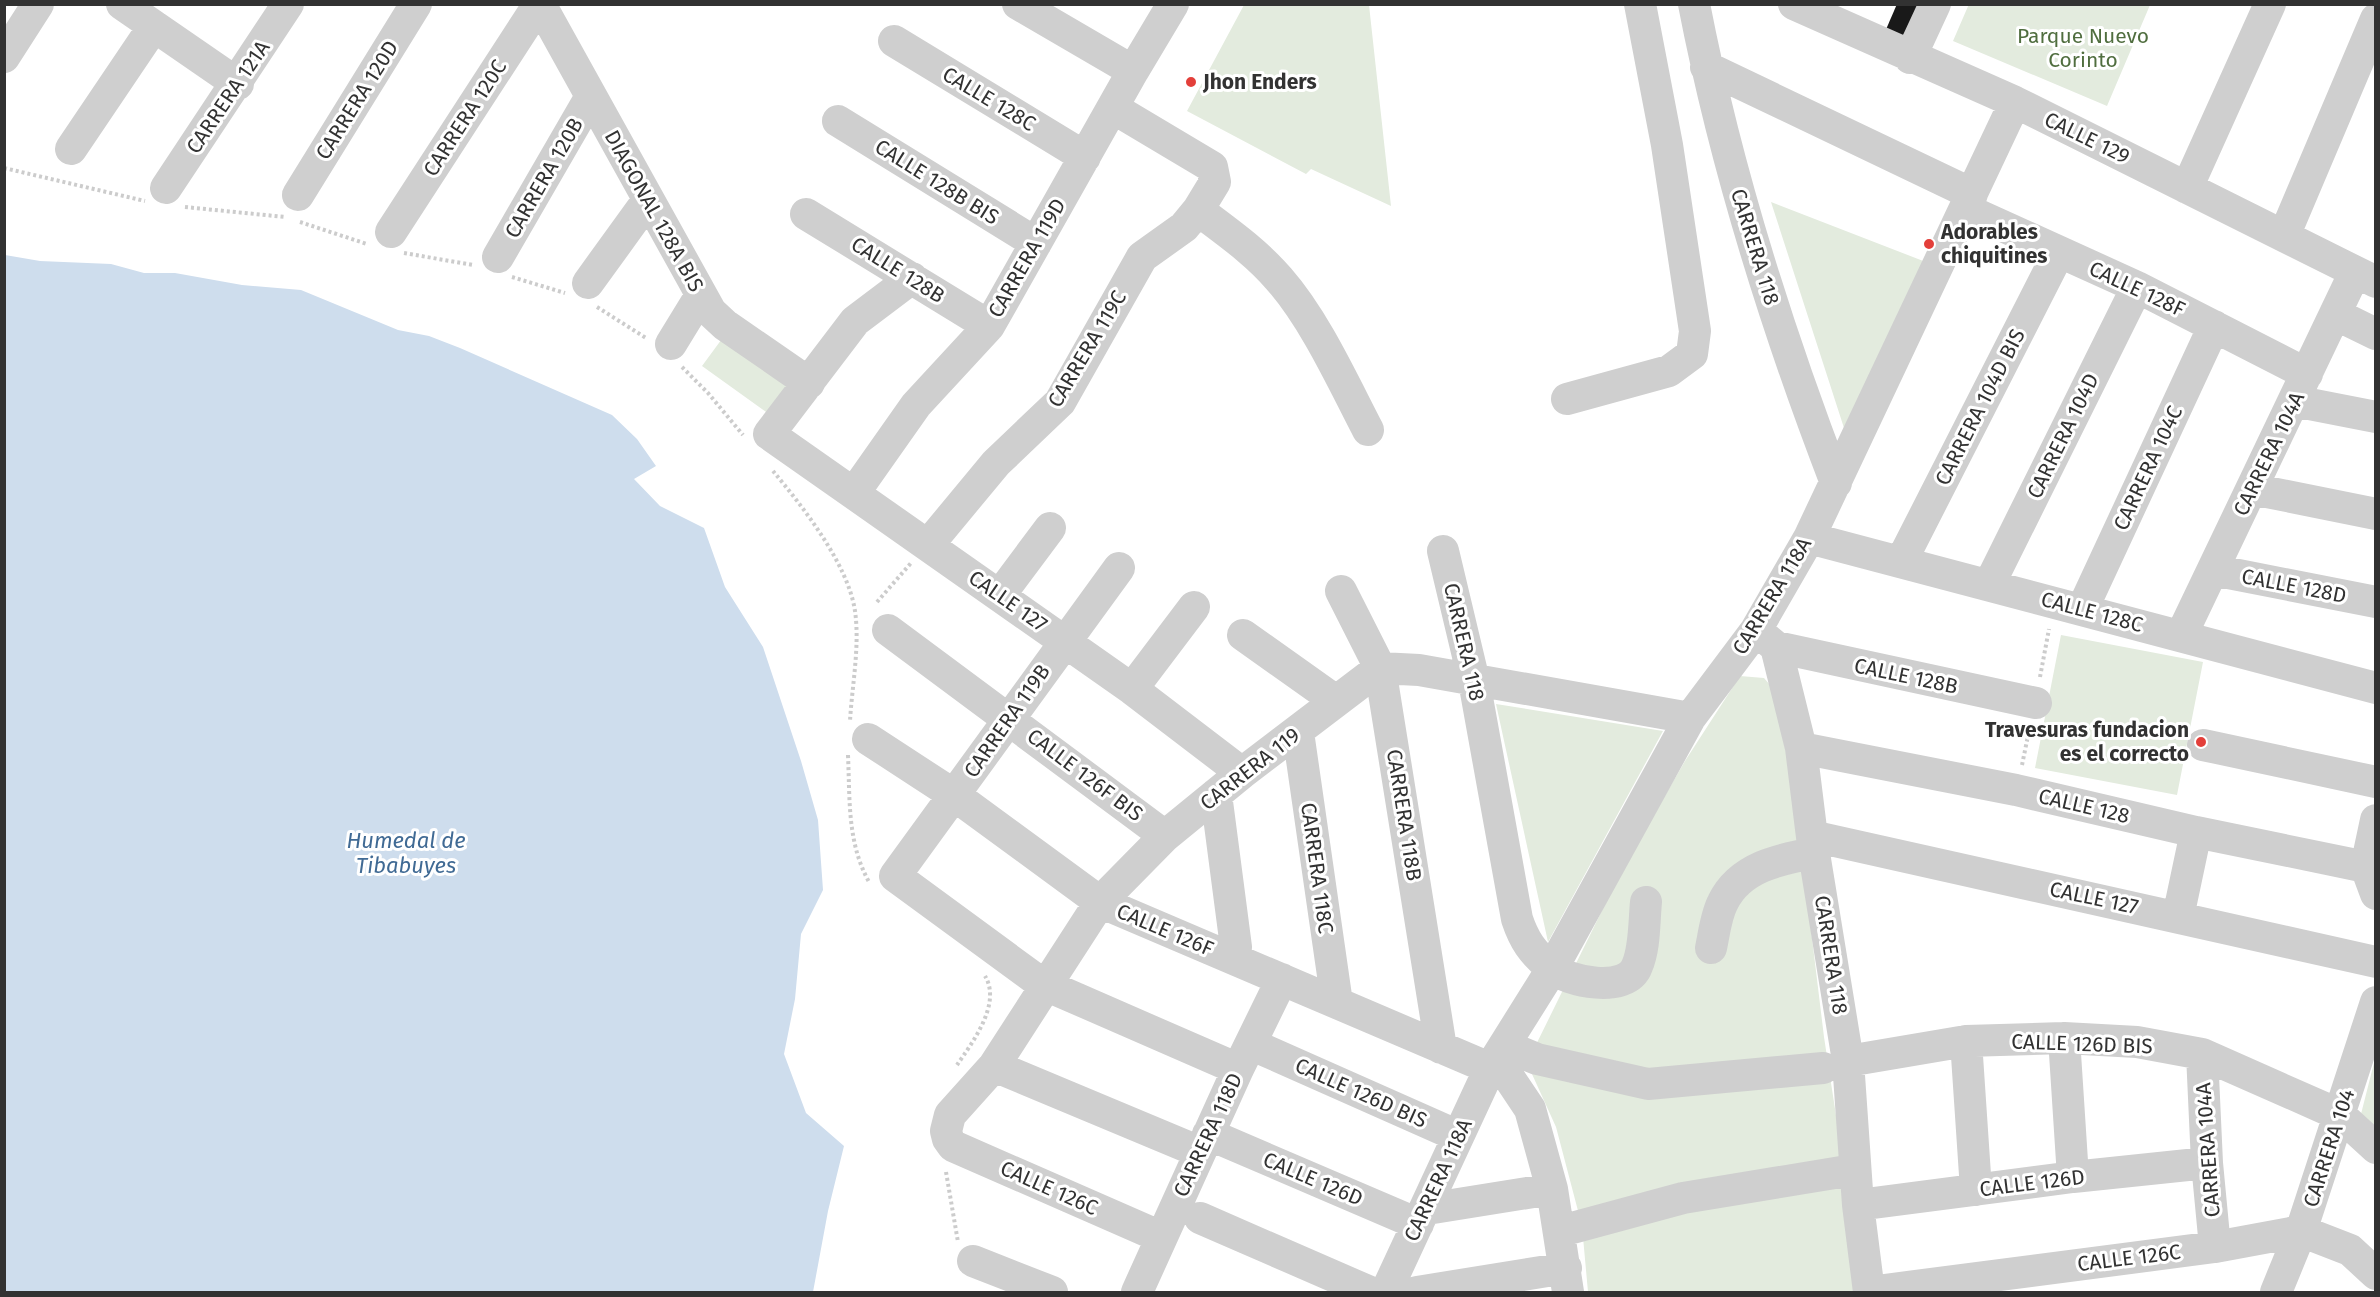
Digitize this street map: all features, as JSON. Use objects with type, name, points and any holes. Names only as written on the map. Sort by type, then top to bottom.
[{"type":"street","points":[[4,57],[38,4]]},
{"type":"street","points":[[122,4],[238,84]]},
{"type":"street","name":"CARRERA 121A","points":[[166,199],[288,4]]},
{"type":"street","name":"CARRERA 120D","points":[[298,195],[416,4]]},
{"type":"street","name":"DIAGONAL 128A BIS","points":[[539,4],[711,312],[725,325],[808,383]]},
{"type":"street","name":"CARRERA 120C","points":[[386,243],[539,4]]},
{"type":"street","points":[[1018,4],[1133,71]]},
{"type":"street","name":"CARRERA 119D","points":[[854,493],[916,405],[989,326],[1173,4]]},
{"type":"street","points":[[1568,399],[1669,371],[1692,354],[1695,331],[1667,145],[1640,4]]},
{"type":"street","name":"CARRERA 118","points":[[1694,4],[1706,67],[1728,156],[1760,269],[1836,483]]},
{"type":"street","name":"CALLE 129","points":[[1794,4],[2015,102],[2284,236],[2369,275]]},
{"type":"street","points":[[1910,57],[1935,4]]},
{"type":"street","points":[[2187,188],[2270,4]]},
{"type":"street","points":[[2284,236],[2376,19]]},
{"type":"street","points":[[71,149],[154,26]]},
{"type":"street","name":"CALLE 128C","points":[[894,41],[1085,157]]},
{"type":"street","name":"CALLE 128F","points":[[1706,67],[1969,201],[2059,252],[2137,287],[2214,326],[2300,387],[2376,417]]},
{"type":"street","name":"CARRERA 120B","points":[[495,266],[590,98]]},
{"type":"street","name":"CARRERA 118A","points":[[1386,1293],[1423,1217],[1458,1136],[1498,1057],[1552,969],[1690,718],[1766,638],[1809,538],[2015,102]]},
{"type":"street","name":"CARRERA 119C","points":[[928,545],[996,463],[1060,402],[1142,257],[1184,227],[1198,210],[1215,182],[1216,174],[1212,167],[1113,108]]},
{"type":"street","name":"CALLE 128B BIS","points":[[838,121],[1036,243]]},
{"type":"street","points":[[583,294],[648,200]]},
{"type":"street","points":[[1198,210],[1246,246],[1280,280],[1328,351],[1368,430]]},
{"type":"street","name":"CALLE 128B","points":[[806,214],[989,326]]},
{"type":"street","name":"CARRERA 104D BIS","points":[[1901,562],[2059,252]]},
{"type":"street","name":"CARRERA 104A","points":[[2181,636],[2335,314],[2369,275]]},
{"type":"street","points":[[759,438],[808,383],[855,321],[912,278]]},
{"type":"street","name":"CARRERA 104D","points":[[1989,585],[2137,287]]},
{"type":"street","points":[[667,349],[700,295]]},
{"type":"street","points":[[2335,314],[2376,334]]},
{"type":"street","name":"CARRERA 104C","points":[[2082,610],[2214,326]]},
{"type":"street","name":"CALLE 127","points":[[759,438],[854,493],[1132,689],[1242,773]]},
{"type":"street","points":[[2252,489],[2376,514]]},
{"type":"street","points":[[1000,596],[1050,528]]},
{"type":"street","name":"CALLE 128C","points":[[1809,538],[2376,688]]},
{"type":"street","name":"CARRERA 118","points":[[1443,551],[1474,681],[1517,919],[1525,941],[1552,969]]},
{"type":"street","name":"CARRERA 119B","points":[[883,881],[954,795],[1119,568]]},
{"type":"street","name":"CALLE 128D","points":[[2213,570],[2376,602]]},
{"type":"street","name":"CARRERA 118B","points":[[1341,591],[1380,668],[1441,1048]]},
{"type":"street","points":[[1132,689],[1194,607]]},
{"type":"street","name":"CALLE 126F BIS","points":[[888,630],[1010,718],[1165,836]]},
{"type":"street","points":[[1243,635],[1336,701]]},
{"type":"street","name":"CARRERA 118","points":[[1766,638],[1801,748],[1835,1065],[1858,1206],[1869,1292]]},
{"type":"street","name":"CALLE 128B","points":[[1766,638],[2036,704]]},
{"type":"street","points":[[1380,668],[1419,670],[1690,718]]},
{"type":"street","name":"CARRERA 119","points":[[946,1131],[950,1115],[994,1066],[1052,988],[1100,902],[1165,836],[1242,773],[1380,668]]},
{"type":"street","name":"CARRERA 118C","points":[[1298,732],[1337,1004]]},
{"type":"street","name":"CALLE 126F","points":[[855,741],[954,795],[1100,902],[1441,1048],[1498,1057]]},
{"type":"street","points":[[2203,745],[2376,782]]},
{"type":"street","name":"CALLE 128","points":[[1801,748],[2016,790],[2196,832],[2371,881]]},
{"type":"street","points":[[1216,794],[1236,947]]},
{"type":"street","points":[[2371,881],[2376,820]]},
{"type":"street","points":[[2178,917],[2196,832]]},
{"type":"street","points":[[1711,948],[1723,902],[1741,879],[1772,861],[1813,844]]},
{"type":"street","name":"CALLE 127","points":[[1813,844],[2178,917],[2376,962]]},
{"type":"street","points":[[883,881],[1052,988],[1238,1070]]},
{"type":"street","points":[[1552,969],[1608,984],[1626,980],[1637,968],[1646,902]]},
{"type":"street","name":"CARRERA 118D","points":[[1137,1293],[1204,1143],[1282,979]]},
{"type":"street","name":"CARRERA 104","points":[[2276,1293],[2301,1231],[2376,1002]]},
{"type":"street","points":[[2064,1038],[2073,1177]]},
{"type":"street","name":"CALLE 126D BIS","points":[[1498,1057],[1536,1059],[1648,1084],[1835,1065],[1966,1041],[2064,1038],[2137,1042],[2202,1054],[2340,1115]]},
{"type":"street","points":[[1966,1041],[1976,1190]]},
{"type":"street","name":"CALLE 126D BIS","points":[[1264,1050],[1458,1136]]},
{"type":"street","name":"CARRERA 104A","points":[[2202,1054],[2207,1164],[2215,1247]]},
{"type":"street","points":[[1417,1293],[1567,1280],[1561,1231],[1552,1189],[1530,1109],[1498,1057]]},
{"type":"street","name":"CALLE 126D","points":[[994,1066],[1204,1143],[1423,1217]]},
{"type":"street","points":[[2340,1115],[2376,1148]]},
{"type":"street","name":"CALLE 126C","points":[[946,1131],[953,1146],[1161,1237]]},
{"type":"street","name":"CALLE 126D","points":[[1858,1206],[2073,1177],[2207,1164]]},
{"type":"street","points":[[1561,1231],[1683,1198],[1841,1172]]},
{"type":"street","points":[[1423,1217],[1552,1189]]},
{"type":"street","points":[[1200,1218],[1370,1293]]},
{"type":"street","points":[[2301,1231],[2350,1250],[2376,1274]]},
{"type":"street","name":"CALLE 126C","points":[[1869,1292],[2215,1247],[2301,1231]]},
{"type":"street","points":[[966,1256],[1052,1293]]},
{"type":"path","points":[[4,168],[166,199],[290,218],[386,243],[495,266],[583,294],[667,349],[708,393],[759,438]]},
{"type":"path","points":[[771,469],[808,514],[848,584],[855,612],[852,838],[858,861],[883,881]]},
{"type":"path","points":[[877,602],[928,545]]},
{"type":"path","points":[[952,1072],[977,1036],[989,1003],[988,981],[982,971]]},
{"type":"path","points":[[945,1164],[966,1256]]},
{"type":"green space","name":"Parque Nuevo Corinto","points":[[1969,4],[2150,5],[2107,106],[1953,41]]},
{"type":"green space","points":[[1244,5],[1369,5],[1391,206],[1311,169],[1306,174],[1187,111]]},
{"type":"green space","points":[[1771,202],[1931,264],[1844,428]]},
{"type":"green space","points":[[727,332],[798,383],[773,417],[702,366]]},
{"type":"green space","points":[[2061,635],[2203,662],[2177,795],[2035,768]]},
{"type":"green space","points":[[1740,676],[1764,678],[1777,693],[1789,749],[1824,1037],[1863,1292],[1588,1292],[1582,1226],[1556,1127],[1527,1063],[1621,872],[1685,761]]},
{"type":"green space","points":[[1496,704],[1663,731],[1548,942]]},
{"type":"green space","points":[[2375,1059],[2375,1129],[2361,1114]]},
{"type":"water","name":"Humedal de Tibabuyes","points":[[5,255],[40,261],[111,264],[144,273],[175,273],[242,285],[301,290],[398,330],[429,336],[460,348],[612,415],[637,439],[656,466],[634,479],[660,506],[704,528],[725,587],[763,647],[818,820],[823,890],[801,934],[795,999],[784,1054],[806,1113],[844,1146],[828,1211],[813,1292],[5,1292]]},
{"type":"building","points":[[1897,4],[1924,4],[1904,51],[1881,41]]},
{"type":"place","name":"Jhon Enders","points":[[1191,82]]},
{"type":"place","name":"Adorables chiquitines","points":[[1929,244]]},
{"type":"place","name":"Travesuras fundacion es el correcto","points":[[2201,742]]}]
